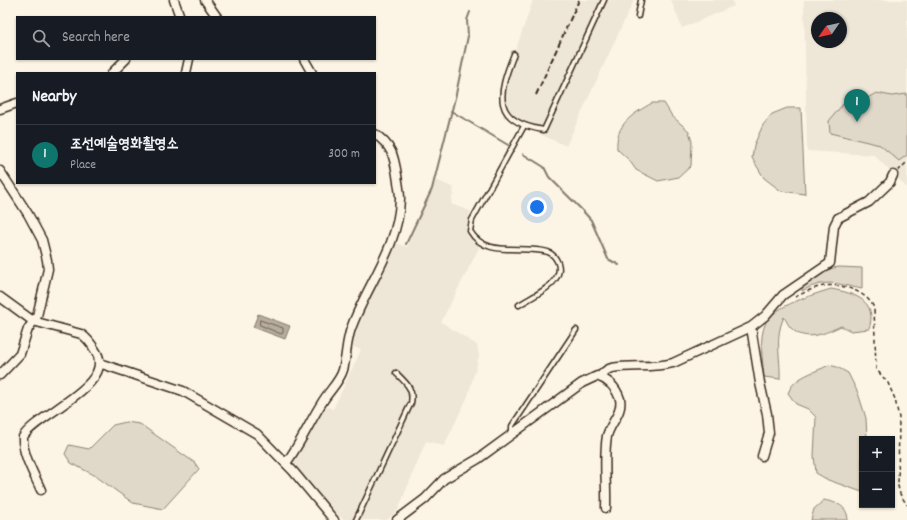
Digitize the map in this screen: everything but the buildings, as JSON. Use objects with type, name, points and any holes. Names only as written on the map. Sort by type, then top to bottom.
[{"type":"street","points":[[174,0],[180,16]]},
{"type":"street","points":[[205,0],[216,16]]},
{"type":"street","points":[[113,72],[125,60]]},
{"type":"street","points":[[186,72],[189,60]]},
{"type":"street","points":[[305,60],[311,72]]},
{"type":"street","points":[[0,109],[16,103]]},
{"type":"street","points":[[286,463],[297,448],[343,370],[345,349],[351,326],[362,300],[389,250],[395,230],[400,200],[395,158],[385,142],[376,135]]},
{"type":"street","points":[[0,171],[42,240],[48,269],[37,316],[28,329],[20,354],[0,375]]},
{"type":"street","points":[[599,377],[603,372],[613,368],[660,367],[673,363],[751,327],[765,316],[783,295],[830,263],[834,226],[838,218],[869,202],[890,182],[893,175]]},
{"type":"street","points":[[0,297],[33,321],[52,325],[87,338],[98,354],[100,364],[95,375],[87,386],[74,398],[35,424],[23,437],[22,444],[41,490]]},
{"type":"street","points":[[751,327],[760,383],[768,414],[769,433],[762,456]]},
{"type":"street","points":[[100,364],[183,391],[257,434],[286,463],[334,520]]},
{"type":"street","points":[[397,520],[425,499],[444,479],[478,459],[582,383],[591,378],[599,377],[612,384],[620,400],[620,407],[611,425],[607,438],[606,508]]},
{"type":"lane","points":[[514,54],[504,81],[503,104],[507,114],[518,124],[544,130],[604,0]]},
{"type":"lane","points":[[638,16],[641,0]]},
{"type":"lane","points":[[519,305],[544,289],[556,279],[559,271],[556,259],[548,252],[496,249],[474,238],[470,231],[472,220],[524,126]]},
{"type":"lane","points":[[512,435],[512,426],[576,330]]},
{"type":"lane","points":[[356,520],[411,403],[412,392],[409,385],[396,373]]},
{"type":"path","points":[[893,175],[907,162]]},
{"type":"path","points":[[794,297],[826,285],[859,292],[871,302],[874,308],[876,369],[888,383],[895,399],[899,418],[898,486],[900,494],[907,505]]},
{"type":"shaded area","points":[[533,0],[634,0],[566,146],[503,117],[505,81]]},
{"type":"shaded area","points":[[671,0],[732,0],[734,6],[682,28]]},
{"type":"shaded area","points":[[804,0],[907,0],[907,188],[874,155],[807,151]]},
{"type":"shaded area","points":[[876,93],[892,96],[907,94],[907,155],[899,161],[880,145],[830,133],[829,121],[843,104],[858,104]]},
{"type":"shaded area","points":[[652,103],[664,103],[672,116],[689,131],[692,142],[691,166],[679,177],[658,181],[636,170],[629,160],[617,149],[617,140],[622,126],[638,111]]},
{"type":"shaded area","points":[[787,108],[801,108],[805,194],[781,191],[764,178],[752,158],[754,145],[763,125],[772,114]]},
{"type":"shaded area","points":[[436,180],[454,188],[451,204],[470,211],[468,232],[472,240],[480,246],[441,322],[477,345],[479,356],[468,396],[444,446],[426,441],[398,510],[387,520],[345,520],[335,513],[308,483],[297,470],[292,460],[326,406],[333,409],[361,350],[350,345],[362,317],[361,313],[396,243],[407,247]]},
{"type":"shaded area","points":[[839,267],[862,268],[862,289],[825,283],[818,284],[802,291],[802,285],[827,269]]},
{"type":"shaded area","points":[[831,289],[856,296],[867,305],[871,319],[869,329],[851,331],[841,326],[822,334],[809,336],[797,333],[791,328],[784,317],[779,333],[780,379],[764,377],[762,335],[766,322],[770,316],[796,301]]},
{"type":"shaded area","points":[[829,365],[837,367],[848,373],[858,393],[866,418],[867,436],[859,436],[859,491],[828,480],[816,473],[814,456],[816,417],[808,409],[796,404],[788,393],[795,383],[805,376]]},
{"type":"shaded area","points":[[126,422],[140,424],[195,463],[199,469],[163,509],[133,503],[94,475],[71,463],[65,454],[69,445],[89,449],[113,425]]},
{"type":"shaded area","points":[[824,500],[837,504],[843,508],[846,511],[848,520],[811,520],[814,509]]},
{"type":"water","points":[[258,314],[290,326],[285,339],[253,327]]},
{"type":"waterway","points":[[406,244],[432,189],[456,94],[468,36],[467,20],[470,12]]},
{"type":"waterway","points":[[451,111],[508,145]]},
{"type":"waterway","points":[[523,154],[544,167],[549,177],[591,220],[608,259],[619,265]]},
{"type":"railway","points":[[536,95],[579,0]]},
{"type":"place","name":"조선예술영화촬영소","points":[[857,122]]}]
